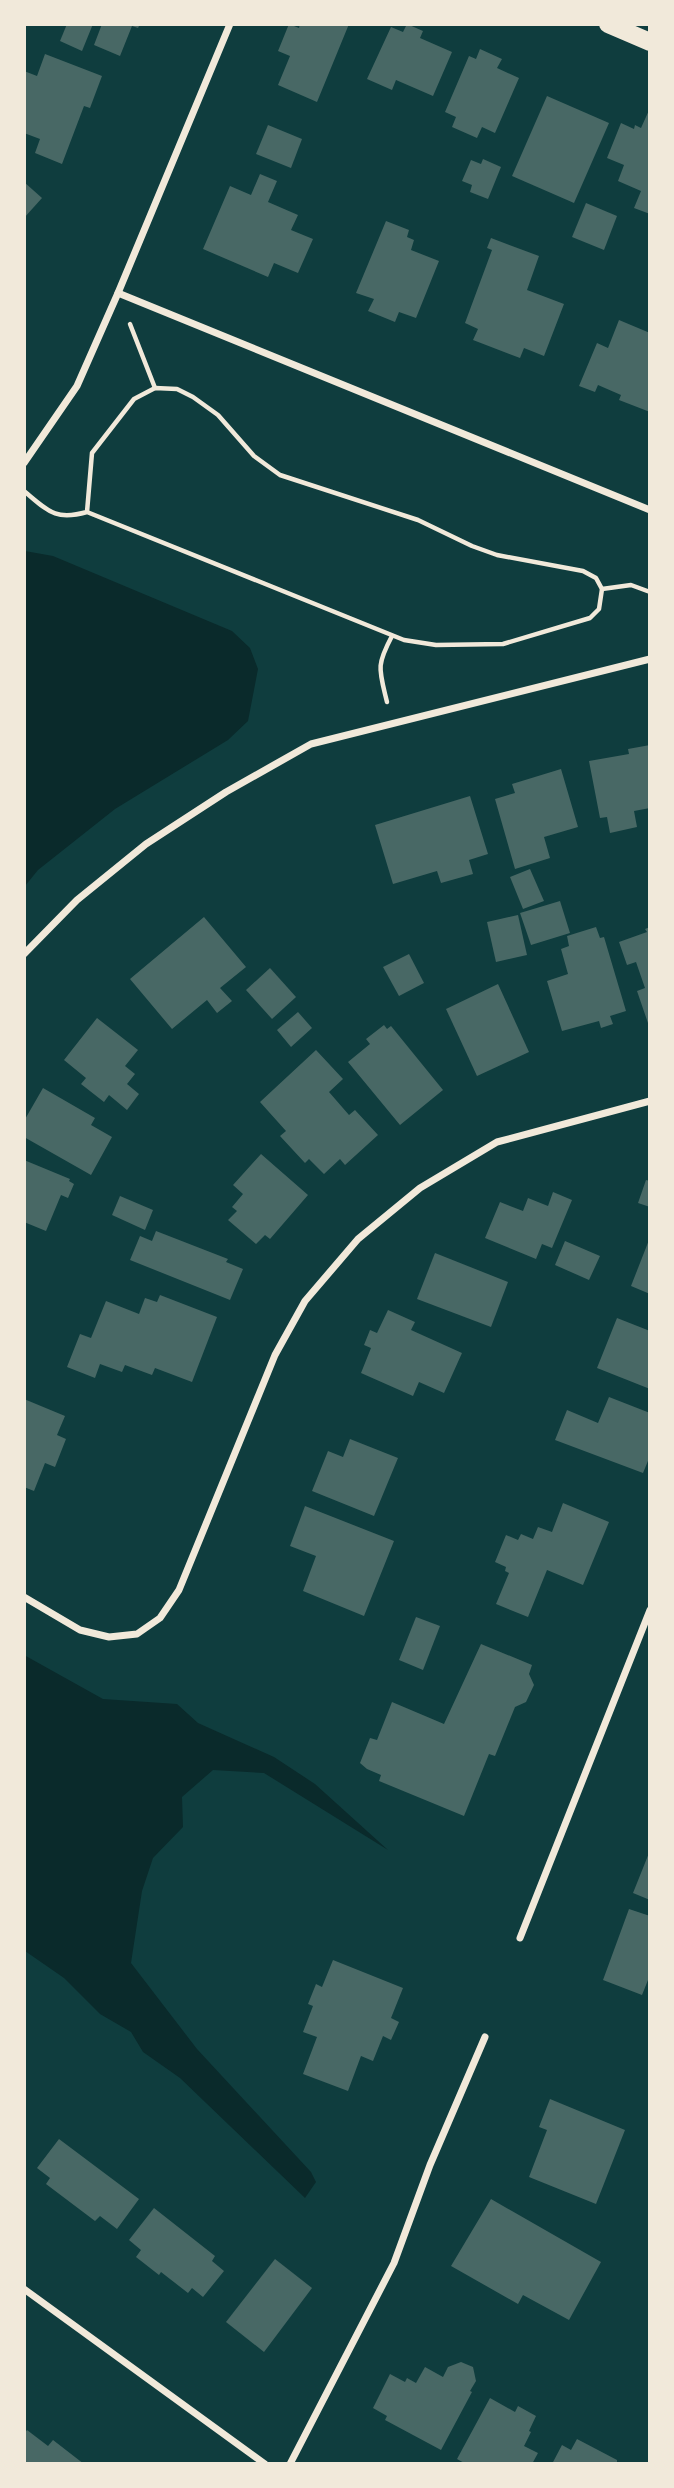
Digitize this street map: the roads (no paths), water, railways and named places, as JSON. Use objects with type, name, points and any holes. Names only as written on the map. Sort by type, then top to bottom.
[{"type":"main road","points":[[608,24],[649,42]]},
{"type":"street","points":[[24,463],[77,386],[230,24]]},
{"type":"street","points":[[118,293],[649,510]]},
{"type":"street","points":[[24,954],[77,900],[136,852],[226,792],[311,744],[649,659]]},
{"type":"street","points":[[24,1597],[80,1630],[109,1637],[137,1634],[160,1618],[179,1590],[275,1355],[306,1301],[358,1239],[420,1188],[497,1142],[649,1101]]},
{"type":"street","points":[[520,1938],[649,1610]]},
{"type":"street","points":[[290,2463],[394,2263],[430,2165],[485,2037]]},
{"type":"street","points":[[24,2289],[265,2463]]},
{"type":"water","points":[[25,551],[53,556],[232,631],[250,648],[258,669],[248,721],[228,740],[115,809],[38,870],[25,886]]},
{"type":"water","points":[[24,1655],[103,1699],[177,1704],[198,1723],[274,1757],[315,1784],[388,1850],[264,1773],[213,1770],[182,1797],[183,1827],[153,1858],[142,1891],[131,1963],[197,2049],[311,2172],[316,2182],[305,2198],[180,2078],[143,2052],[131,2032],[100,2014],[64,1978],[25,1951]]}]
